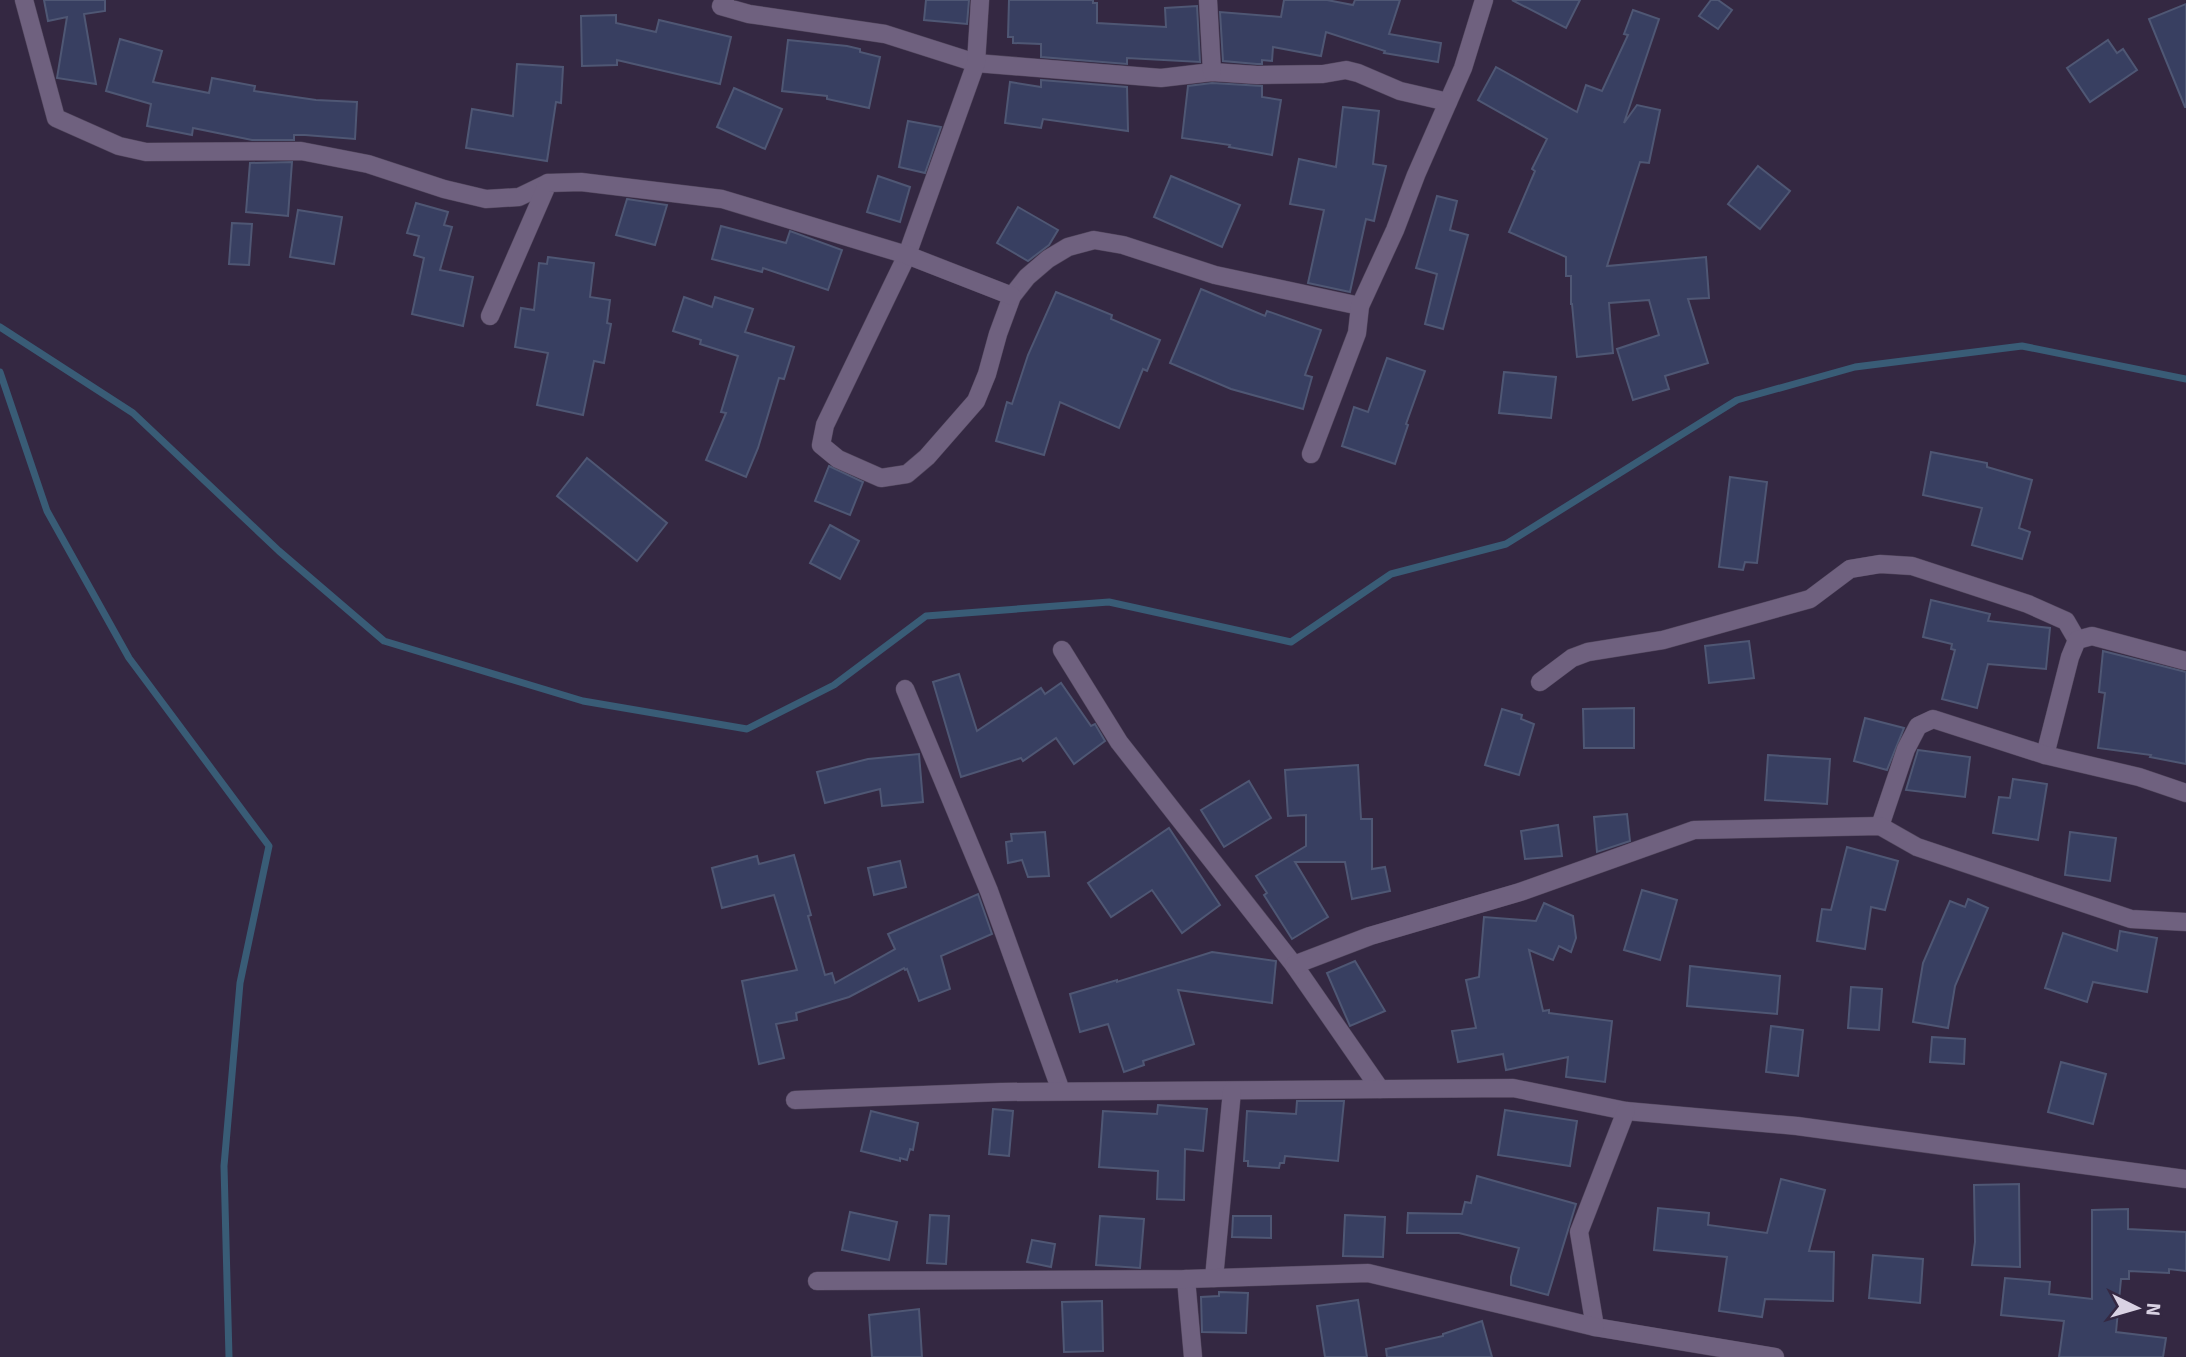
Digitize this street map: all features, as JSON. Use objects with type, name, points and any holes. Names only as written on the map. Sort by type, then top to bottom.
[{"type":"street","points":[[24,0],[56,118],[119,146],[146,152],[301,150],[368,164],[443,189],[486,199],[519,197],[548,183],[580,181],[722,199],[907,255],[1012,296]]},
{"type":"street","points":[[725,0],[721,6],[749,15],[885,34],[976,63],[1161,78],[1212,72],[1257,75],[1323,74],[1346,70],[1400,92],[1448,102]]},
{"type":"street","points":[[980,0],[976,63],[907,255],[825,425],[821,445],[838,459],[881,478],[907,474],[927,457],[976,401],[1012,296],[1027,277],[1048,259],[1068,247],[1094,240],[1124,245],[1215,275],[1360,306]]},
{"type":"street","points":[[1208,0],[1212,72]]},
{"type":"street","points":[[1311,454],[1357,333],[1360,306],[1463,68],[1484,0]]},
{"type":"street","points":[[490,316],[548,183]]},
{"type":"street","points":[[1540,682],[1572,658],[1588,652],[1663,640],[1810,599],[1850,569],[1880,564],[1912,566],[2028,604],[2066,621],[2077,640]]},
{"type":"street","points":[[2077,640],[2092,636],[2186,661]]},
{"type":"street","points":[[2045,755],[2070,657],[2077,640]]},
{"type":"street","points":[[1062,650],[1119,743],[1294,965],[1380,1089]]},
{"type":"street","points":[[905,689],[989,891],[1061,1091]]},
{"type":"street","points":[[1880,826],[1912,737],[1918,726],[1933,719],[2045,755],[2139,777],[2186,793]]},
{"type":"street","points":[[1294,965],[1370,936],[1520,891],[1695,830],[1880,826],[1917,847],[2131,919],[2186,922]]},
{"type":"street","points":[[795,1100],[1061,1091],[1513,1088],[1626,1111],[1797,1126],[2186,1179]]},
{"type":"street","points":[[1214,1278],[1232,1091]]},
{"type":"street","points":[[1595,1327],[1579,1232],[1626,1111]]},
{"type":"street","points":[[817,1282],[1186,1279],[1368,1273],[1595,1327],[1775,1357]]},
{"type":"street","points":[[1186,1279],[1193,1357]]},
{"type":"building","points":[[44,0],[105,0],[105,11],[84,14],[96,84],[57,78],[67,17],[48,21]]},
{"type":"building","points":[[926,0],[969,0],[967,24],[924,20]]},
{"type":"building","points":[[1009,0],[1093,0],[1093,3],[1097,3],[1097,23],[1166,27],[1165,8],[1197,6],[1200,62],[1127,58],[1127,64],[1041,57],[1041,44],[1013,43],[1013,37],[1008,37]]},
{"type":"building","points":[[1284,0],[1327,0],[1353,5],[1355,0],[1400,0],[1389,34],[1441,43],[1438,62],[1384,53],[1385,51],[1326,32],[1321,56],[1273,47],[1272,61],[1262,60],[1262,64],[1223,61],[1220,12],[1281,17]]},
{"type":"building","points":[[1512,0],[1580,0],[1566,28]]},
{"type":"building","points":[[1711,0],[1718,0],[1732,10],[1718,29],[1699,16]]},
{"type":"building","points":[[2186,4],[2186,107],[2185,107],[2149,19]]},
{"type":"building","points":[[1633,10],[1659,19],[1624,123],[1637,105],[1660,110],[1649,163],[1640,162],[1607,266],[1706,257],[1709,298],[1688,299],[1708,363],[1665,376],[1669,389],[1633,400],[1617,349],[1659,335],[1649,300],[1609,303],[1613,353],[1577,357],[1571,276],[1566,276],[1566,257],[1509,232],[1535,171],[1532,169],[1547,139],[1478,100],[1496,67],[1577,112],[1586,85],[1602,91],[1628,35],[1624,34]]},
{"type":"building","points":[[616,15],[616,23],[656,32],[659,20],[731,37],[720,84],[617,60],[617,65],[582,66],[581,16]]},
{"type":"building","points":[[120,39],[162,51],[153,82],[209,93],[212,78],[255,86],[254,91],[316,100],[357,102],[355,139],[294,135],[294,140],[252,140],[193,128],[192,135],[147,126],[151,104],[106,91]]},
{"type":"building","points":[[788,40],[847,46],[880,57],[869,108],[827,99],[827,96],[782,91]]},
{"type":"building","points":[[2108,40],[2117,53],[2123,49],[2137,70],[2090,102],[2067,68]]},
{"type":"building","points":[[517,64],[563,67],[561,103],[556,102],[547,161],[466,148],[472,109],[513,116]]},
{"type":"building","points":[[1041,80],[1127,87],[1128,131],[1043,119],[1041,128],[1005,123],[1010,82],[1041,87]]},
{"type":"building","points":[[1212,83],[1262,86],[1262,97],[1281,100],[1272,155],[1182,138],[1188,86]]},
{"type":"building","points":[[734,88],[782,109],[765,149],[717,127]]},
{"type":"building","points":[[1343,107],[1379,111],[1373,164],[1386,166],[1374,221],[1366,219],[1350,292],[1308,283],[1324,210],[1290,204],[1299,159],[1336,167]]},
{"type":"building","points":[[908,121],[941,127],[925,173],[899,167]]},
{"type":"building","points":[[292,162],[288,216],[246,212],[250,163]]},
{"type":"building","points":[[1758,166],[1790,191],[1760,229],[1728,204]]},
{"type":"building","points":[[878,176],[910,187],[900,222],[867,212]]},
{"type":"building","points":[[1171,176],[1240,205],[1222,247],[1154,217]]},
{"type":"building","points":[[1437,196],[1457,201],[1450,230],[1468,235],[1443,329],[1425,324],[1437,274],[1416,268]]},
{"type":"building","points":[[627,199],[667,205],[655,245],[616,235]]},
{"type":"building","points":[[416,203],[448,212],[444,225],[452,227],[440,270],[473,277],[463,326],[412,314],[424,258],[414,255],[419,236],[407,233]]},
{"type":"building","points":[[1018,207],[1058,230],[1049,245],[1028,261],[997,243]]},
{"type":"building","points":[[298,210],[342,217],[334,264],[290,257]]},
{"type":"building","points":[[232,223],[252,224],[249,265],[229,264]]},
{"type":"building","points":[[721,226],[786,243],[790,231],[842,250],[828,290],[763,268],[762,272],[712,259]]},
{"type":"building","points":[[548,257],[594,263],[590,297],[610,300],[607,323],[611,324],[604,363],[594,361],[583,415],[537,405],[548,353],[515,347],[521,308],[534,310],[539,263],[547,264]]},
{"type":"building","points":[[1201,289],[1265,316],[1267,311],[1321,330],[1305,375],[1312,377],[1303,409],[1231,389],[1170,363]]},
{"type":"building","points":[[1056,292],[1112,315],[1111,319],[1160,340],[1147,371],[1143,369],[1119,428],[1060,402],[1044,455],[996,441],[1007,402],[1012,404],[1028,355]]},
{"type":"building","points":[[684,297],[712,307],[715,297],[753,309],[745,332],[794,347],[784,379],[779,378],[758,448],[746,477],[706,460],[726,413],[721,412],[738,356],[700,344],[701,340],[673,331]]},
{"type":"building","points":[[1387,358],[1425,371],[1395,464],[1342,446],[1354,407],[1368,412]]},
{"type":"building","points":[[1504,372],[1556,377],[1551,418],[1499,413]]},
{"type":"building","points":[[1931,452],[1987,463],[1987,467],[2032,480],[2019,528],[2030,532],[2022,559],[1972,545],[1982,508],[1923,495]]},
{"type":"building","points":[[587,458],[667,523],[637,561],[557,496]]},
{"type":"building","points":[[829,466],[863,482],[850,515],[815,501]]},
{"type":"building","points":[[1730,477],[1767,482],[1757,563],[1745,562],[1743,570],[1719,567]]},
{"type":"building","points":[[830,525],[859,541],[840,579],[810,563]]},
{"type":"building","points":[[1931,600],[1990,614],[1988,621],[2050,628],[2046,669],[1988,664],[1977,708],[1942,699],[1955,650],[1951,649],[1952,644],[1923,637]]},
{"type":"building","points":[[1749,641],[1754,678],[1709,683],[1705,646]]},
{"type":"building","points":[[2103,651],[2186,672],[2186,764],[2150,757],[2151,755],[2098,748],[2105,693],[2099,692]]},
{"type":"building","points":[[959,674],[977,731],[1041,688],[1045,694],[1061,683],[1091,726],[1095,724],[1105,741],[1074,764],[1056,738],[1023,761],[1021,758],[961,777],[933,682]]},
{"type":"building","points":[[1634,708],[1634,748],[1584,748],[1583,709]]},
{"type":"building","points":[[1502,709],[1522,715],[1521,719],[1534,724],[1519,775],[1485,765]]},
{"type":"building","points":[[1865,718],[1904,728],[1887,770],[1854,761]]},
{"type":"building","points":[[1918,750],[1970,757],[1965,797],[1906,790]]},
{"type":"building","points":[[919,754],[923,802],[882,806],[880,789],[825,803],[817,772],[868,759]]},
{"type":"building","points":[[1768,755],[1830,759],[1827,804],[1765,800]]},
{"type":"building","points":[[1358,765],[1361,819],[1372,819],[1372,869],[1385,867],[1390,891],[1352,899],[1345,862],[1295,862],[1328,917],[1292,939],[1264,895],[1267,893],[1256,876],[1306,846],[1306,815],[1288,816],[1285,770]]},
{"type":"building","points":[[2013,779],[2047,784],[2038,840],[1993,833],[1999,797],[2010,798]]},
{"type":"building","points":[[1249,781],[1271,818],[1224,847],[1201,810]]},
{"type":"building","points":[[1627,814],[1630,841],[1597,852],[1594,817]]},
{"type":"building","points":[[1558,825],[1562,856],[1525,859],[1521,831]]},
{"type":"building","points":[[1169,828],[1220,905],[1182,933],[1152,890],[1111,917],[1088,883]]},
{"type":"building","points":[[1045,832],[1049,876],[1028,877],[1022,860],[1008,863],[1006,842],[1012,841],[1011,834]]},
{"type":"building","points":[[2070,832],[2116,838],[2110,881],[2065,875]]},
{"type":"building","points":[[1847,847],[1898,861],[1885,910],[1871,907],[1865,949],[1817,941],[1822,909],[1831,910]]},
{"type":"building","points":[[794,855],[825,975],[832,973],[835,983],[895,949],[888,934],[978,894],[992,934],[941,956],[950,989],[919,1001],[907,969],[904,968],[849,997],[796,1013],[797,1020],[776,1024],[784,1058],[759,1064],[742,981],[797,970],[774,895],[722,908],[712,868],[757,856],[759,864]]},
{"type":"building","points":[[900,861],[906,887],[874,895],[868,868]]},
{"type":"building","points":[[1642,890],[1677,900],[1660,960],[1624,950]]},
{"type":"building","points":[[1968,899],[1988,908],[1955,986],[1948,1028],[1913,1022],[1923,963],[1950,901],[1965,907]]},
{"type":"building","points":[[1544,903],[1573,916],[1576,938],[1571,952],[1559,946],[1553,960],[1529,950],[1543,1011],[1612,1021],[1605,1082],[1566,1077],[1568,1057],[1506,1070],[1503,1054],[1458,1062],[1452,1031],[1476,1028],[1466,980],[1479,977],[1484,917],[1536,921]]},
{"type":"building","points":[[2120,931],[2157,938],[2147,992],[2093,982],[2087,1002],[2045,988],[2063,933],[2117,951]]},
{"type":"building","points":[[1212,952],[1276,961],[1272,1003],[1178,990],[1194,1044],[1143,1061],[1144,1065],[1124,1072],[1108,1024],[1080,1032],[1070,994]]},
{"type":"building","points":[[1355,961],[1385,1011],[1350,1026],[1327,973]]},
{"type":"building","points":[[1690,966],[1780,976],[1777,1014],[1687,1006]]},
{"type":"building","points":[[1851,987],[1882,989],[1879,1030],[1848,1028]]},
{"type":"building","points":[[1771,1026],[1803,1030],[1798,1076],[1766,1072]]},
{"type":"building","points":[[1932,1037],[1965,1039],[1964,1064],[1930,1062]]},
{"type":"building","points":[[2061,1062],[2106,1074],[2093,1124],[2048,1112]]},
{"type":"building","points":[[1297,1101],[1344,1101],[1338,1161],[1285,1156],[1284,1163],[1280,1163],[1279,1168],[1248,1166],[1248,1161],[1244,1161],[1247,1111],[1296,1114]]},
{"type":"building","points":[[1158,1105],[1207,1109],[1203,1151],[1185,1149],[1184,1200],[1157,1199],[1158,1171],[1099,1167],[1103,1111],[1157,1114]]},
{"type":"building","points":[[993,1109],[1013,1111],[1009,1156],[989,1154]]},
{"type":"building","points":[[1505,1110],[1577,1121],[1570,1166],[1498,1155]]},
{"type":"building","points":[[871,1111],[918,1123],[913,1150],[910,1149],[907,1160],[900,1158],[900,1161],[861,1151]]},
{"type":"building","points":[[1477,1176],[1576,1204],[1548,1295],[1511,1285],[1519,1248],[1459,1233],[1407,1233],[1408,1213],[1462,1214],[1465,1202],[1471,1203]]},
{"type":"building","points":[[1781,1179],[1825,1190],[1809,1251],[1834,1252],[1833,1301],[1765,1299],[1762,1317],[1719,1311],[1727,1257],[1654,1250],[1658,1208],[1709,1213],[1708,1225],[1767,1233]]},
{"type":"building","points":[[2019,1184],[2020,1267],[1972,1265],[1975,1242],[1974,1185]]},
{"type":"building","points":[[2128,1209],[2128,1229],[2186,1232],[2186,1271],[2129,1271],[2129,1279],[2121,1279],[2116,1332],[2166,1338],[2163,1357],[2059,1357],[2064,1321],[2001,1315],[2005,1278],[2050,1282],[2049,1294],[2092,1299],[2092,1210]]},
{"type":"building","points":[[850,1212],[897,1222],[889,1260],[842,1250]]},
{"type":"building","points":[[930,1215],[949,1216],[946,1264],[927,1263]]},
{"type":"building","points":[[1345,1215],[1385,1217],[1383,1257],[1343,1256]]},
{"type":"building","points":[[1100,1216],[1144,1219],[1140,1268],[1096,1265]]},
{"type":"building","points":[[1233,1216],[1271,1216],[1271,1238],[1232,1237]]},
{"type":"building","points":[[1032,1240],[1055,1244],[1051,1267],[1027,1262]]},
{"type":"building","points":[[1873,1255],[1923,1259],[1920,1303],[1869,1298]]},
{"type":"building","points":[[1219,1292],[1248,1293],[1246,1333],[1202,1332],[1201,1297],[1219,1296]]},
{"type":"building","points":[[1358,1300],[1367,1357],[1325,1357],[1317,1306]]},
{"type":"building","points":[[1102,1301],[1103,1351],[1064,1352],[1062,1302]]},
{"type":"building","points":[[919,1309],[922,1357],[872,1357],[869,1315]]},
{"type":"building","points":[[1482,1321],[1492,1357],[1387,1357],[1386,1349],[1443,1336]]},
{"type":"waterway","points":[[0,327],[133,413],[279,551],[384,641],[583,701],[747,729],[834,685],[926,616],[1109,602],[1291,642],[1391,574],[1506,544],[1737,400],[1855,367],[2022,346],[2186,379]]},
{"type":"waterway","points":[[0,372],[47,511],[129,658],[269,846],[240,983],[224,1166],[229,1357]]}]
